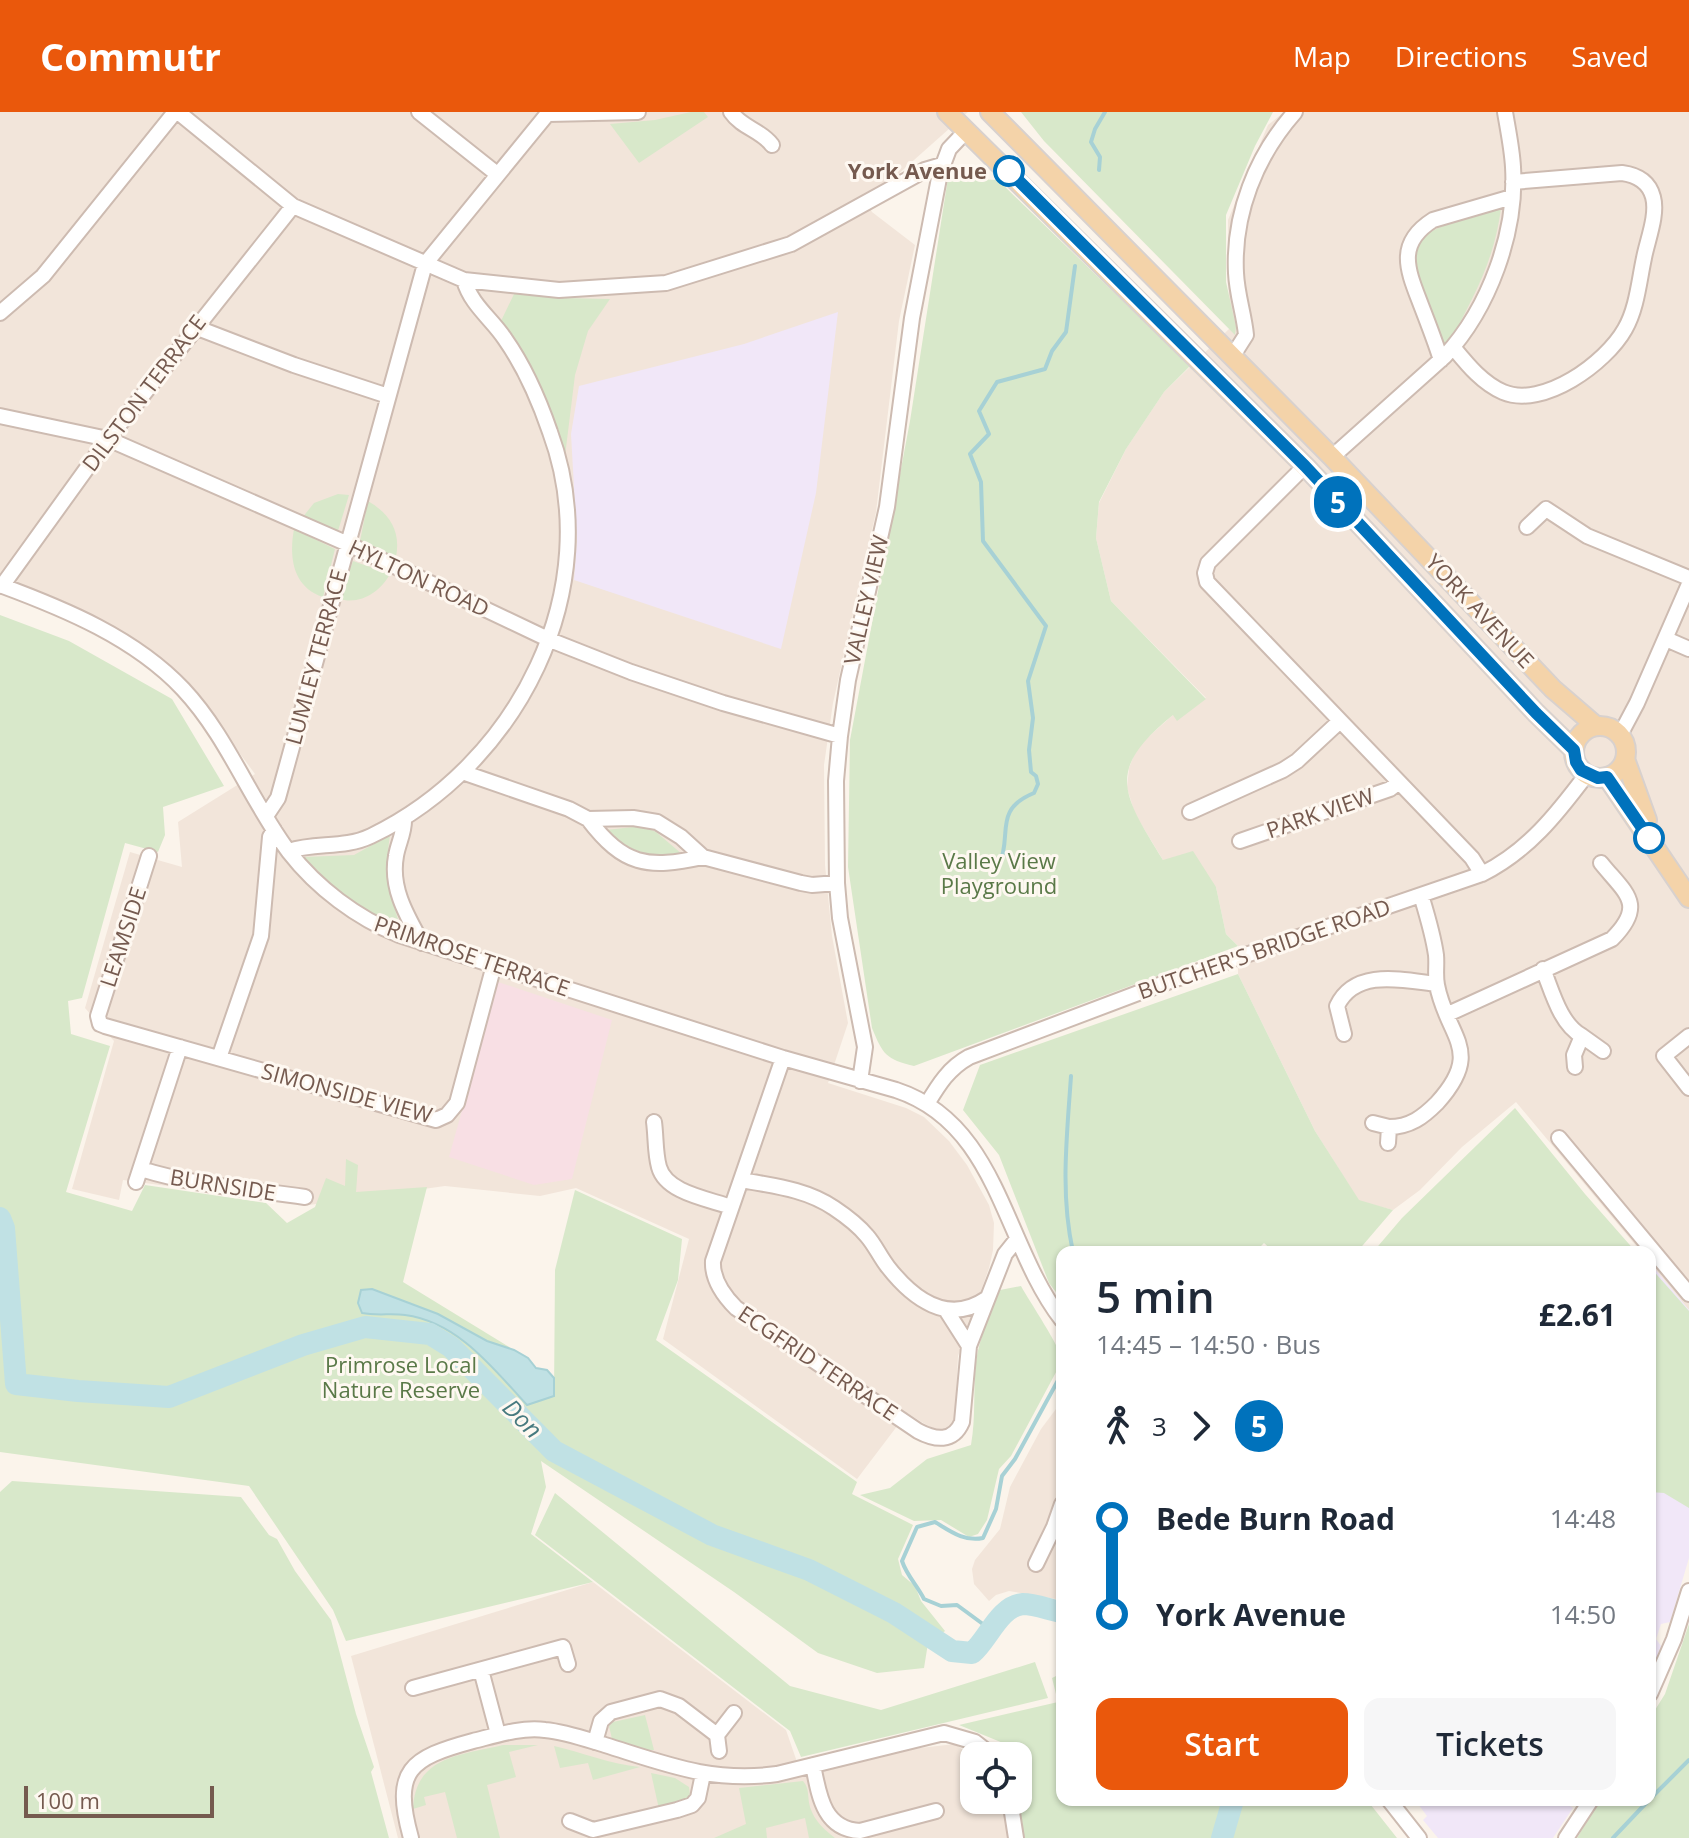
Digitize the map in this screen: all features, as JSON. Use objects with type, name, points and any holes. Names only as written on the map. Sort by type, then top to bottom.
[{"type":"main road","name":"YORK AVENUE","points":[[947,112],[1305,466],[1574,750]]},
{"type":"main road","name":"YORK AVENUE","points":[[967,130],[995,114],[1332,457],[1553,689],[1596,726]]},
{"type":"main road","points":[[1213,375],[1232,357]]},
{"type":"main road","points":[[1305,466],[1332,457]]},
{"type":"main road","points":[[1625,759],[1615,773],[1598,778],[1587,774],[1576,762],[1574,750],[1581,734],[1596,726],[1605,726],[1620,735],[1626,750],[1625,759],[1661,857]]},
{"type":"main road","points":[[1607,777],[1661,857],[1685,886]]},
{"type":"street","points":[[0,313],[43,276],[177,112],[293,206],[464,280],[559,290],[666,283],[791,244],[925,170],[942,165]]},
{"type":"street","points":[[419,112],[497,174]]},
{"type":"street","points":[[425,264],[548,113],[638,112]]},
{"type":"street","points":[[731,112],[752,132],[764,135],[772,145]]},
{"type":"street","points":[[1232,357],[1244,343],[1246,335],[1236,271],[1237,238],[1243,209],[1263,156],[1295,112]]},
{"type":"street","points":[[1332,457],[1441,360],[1476,313],[1507,233],[1513,190],[1505,112]]},
{"type":"street","name":"VALLEY VIEW","points":[[860,1081],[865,1047],[840,918],[837,883],[836,781],[840,736],[848,680],[887,507],[912,318],[942,165],[949,149],[967,130]]},
{"type":"street","points":[[1441,360],[1408,271],[1410,244],[1424,226],[1513,190],[1622,173],[1633,174],[1648,186],[1654,206],[1631,316],[1615,344],[1604,355],[1566,382],[1520,396],[1495,388],[1471,369],[1453,347]]},
{"type":"street","name":"DILSTON TERRACE","points":[[1,586],[108,439],[293,206]]},
{"type":"street","name":"LUMLEY TERRACE","points":[[266,816],[278,798],[425,264]]},
{"type":"street","points":[[289,851],[346,846],[368,838],[437,796],[462,772],[523,696],[550,640],[561,598],[567,544],[568,506],[561,465],[545,418],[516,358],[498,328],[474,302],[464,280]]},
{"type":"street","points":[[195,327],[294,365],[388,396]]},
{"type":"street","name":"HYLTON ROAD","points":[[0,416],[108,439],[348,544],[550,640],[645,677],[840,736]]},
{"type":"street","points":[[1305,466],[1213,557],[1205,573],[1207,582],[1472,858],[1482,874]]},
{"type":"street","points":[[1527,527],[1546,509],[1587,536],[1689,578]]},
{"type":"street","points":[[1620,735],[1689,584]]},
{"type":"street","name":"PRIMROSE TERRACE","points":[[1,586],[68,613],[119,639],[167,673],[213,726],[289,851],[335,897],[377,926],[786,1059],[896,1090],[927,1104],[959,1130],[974,1149],[1001,1198],[1034,1277],[1056,1311]]},
{"type":"street","points":[[1666,639],[1689,649]]},
{"type":"street","points":[[1190,812],[1283,770],[1340,721]]},
{"type":"street","points":[[462,772],[569,809],[588,819],[615,849],[645,863],[667,864],[703,857],[801,883],[837,883]]},
{"type":"street","name":"BUTCHER'S BRIDGE ROAD","points":[[927,1104],[946,1075],[956,1064],[969,1057],[1170,981],[1482,874],[1513,856],[1539,834],[1587,774]]},
{"type":"street","name":"PARK VIEW","points":[[1240,841],[1390,789],[1399,782]]},
{"type":"street","points":[[404,818],[405,827],[396,852],[395,883],[407,916],[422,943]]},
{"type":"street","points":[[588,819],[633,818],[657,822],[681,837],[703,857]]},
{"type":"street","points":[[219,1058],[261,936],[270,837],[274,830]]},
{"type":"street","name":"LEAMSIDE","points":[[98,1019],[149,856]]},
{"type":"street","points":[[1448,1014],[1612,939],[1627,921],[1632,907],[1629,898],[1601,863]]},
{"type":"street","points":[[1373,1123],[1402,1127],[1427,1113],[1449,1089],[1462,1059],[1436,984],[1432,934],[1421,895]]},
{"type":"street","name":"SIMONSIDE VIEW","points":[[98,1019],[105,1026],[423,1117],[442,1119],[457,1103],[494,965]]},
{"type":"street","points":[[1543,969],[1571,1028],[1603,1051]]},
{"type":"street","points":[[1344,1034],[1337,1009],[1347,991],[1366,981],[1389,979],[1436,984]]},
{"type":"street","points":[[1321,1010],[1337,1009]]},
{"type":"street","points":[[1575,1067],[1574,1055],[1582,1036]]},
{"type":"street","points":[[1689,1036],[1664,1056],[1689,1088]]},
{"type":"street","name":"BURNSIDE","points":[[180,1047],[138,1175],[210,1187],[305,1197]]},
{"type":"street","name":"ECGFRID TERRACE","points":[[786,1059],[731,1207],[713,1267],[717,1282],[730,1302],[927,1436],[942,1439],[959,1429],[969,1346]]},
{"type":"street","points":[[654,1122],[663,1177],[671,1185],[731,1207]]},
{"type":"street","points":[[1388,1143],[1389,1127]]},
{"type":"street","points":[[1559,1138],[1649,1246]]},
{"type":"street","points":[[741,1180],[795,1189],[833,1207],[870,1239],[887,1266],[909,1289],[940,1309],[954,1312],[971,1309],[987,1299]]},
{"type":"street","points":[[969,1346],[1005,1254],[1017,1239]]},
{"type":"street","points":[[1656,1254],[1689,1294]]},
{"type":"street","points":[[946,1310],[969,1346]]},
{"type":"street","points":[[1036,1564],[1056,1532]]},
{"type":"street","points":[[1656,1680],[1674,1639],[1689,1591]]},
{"type":"street","points":[[413,1688],[563,1647],[568,1664]]},
{"type":"street","points":[[481,1670],[498,1734]]},
{"type":"street","points":[[595,1742],[601,1721],[611,1712],[660,1699],[679,1706],[717,1735]]},
{"type":"street","points":[[719,1751],[717,1735],[734,1713]]},
{"type":"street","points":[[411,1838],[403,1809],[403,1796],[405,1783],[419,1762],[442,1749],[498,1734],[545,1730],[703,1774],[751,1777],[944,1733],[975,1742]]},
{"type":"street","points":[[813,1765],[823,1807],[829,1818],[850,1831],[936,1811]]},
{"type":"street","points":[[570,1821],[593,1830],[692,1805],[698,1798],[703,1774]]},
{"type":"street","points":[[1394,1806],[1419,1838]]},
{"type":"street","points":[[1566,1838],[1587,1806]]},
{"type":"street","points":[[1012,1814],[1016,1838]]},
{"type":"shaded area","points":[[0,112],[968,112],[896,176],[863,194],[872,212],[915,245],[899,321],[876,512],[833,703],[824,765],[825,865],[832,936],[848,1023],[828,1083],[906,1108],[924,1117],[949,1141],[967,1165],[989,1205],[994,1223],[989,1268],[958,1356],[955,1418],[950,1427],[933,1429],[907,1413],[857,1479],[663,1339],[689,1239],[576,1188],[540,1196],[445,1186],[309,1205],[123,1180],[119,1200],[72,1189],[114,1041],[85,1008],[130,852],[182,867],[178,822],[255,774],[186,681],[75,616],[0,588]]},
{"type":"shaded area","points":[[1284,112],[1689,112],[1689,1310],[1656,1270],[1656,1246],[1636,1246],[1516,1102],[1462,1147],[1420,1190],[1393,1210],[1359,1201],[1315,1131],[1238,974],[1238,946],[1226,934],[1216,887],[1163,860],[1135,814],[1127,788],[1129,768],[1137,747],[1174,714],[1177,720],[1206,698],[1111,601],[1096,538],[1099,503],[1126,449],[1164,392],[1229,329],[1228,220],[1268,125]]},
{"type":"shaded area","points":[[838,312],[816,493],[781,649],[574,580],[577,541],[571,434],[579,386],[744,344]]},
{"type":"shaded area","points":[[498,982],[612,1020],[572,1179],[534,1185],[449,1157]]},
{"type":"shaded area","points":[[1656,1270],[1689,1310],[1689,1558],[1670,1622],[1661,1624],[1656,1639]]},
{"type":"shaded area","points":[[1056,1409],[1056,1599],[1009,1591],[989,1601],[974,1584],[972,1569],[975,1560],[1000,1529],[1010,1487],[1041,1429]]},
{"type":"shaded area","points":[[593,1582],[786,1730],[797,1762],[955,1744],[960,1748],[960,1814],[1008,1814],[1017,1838],[398,1838],[351,1656]]},
{"type":"shaded area","points":[[1656,1639],[1661,1646],[1656,1659]]},
{"type":"shaded area","points":[[1420,1806],[1573,1808],[1553,1838],[1438,1838],[1423,1820],[1427,1816]]},
{"type":"green space","points":[[704,112],[708,117],[639,163],[610,124],[655,120]]},
{"type":"green space","points":[[1021,112],[1273,112],[1226,215],[1226,282],[1235,335],[1044,141]]},
{"type":"green space","name":"Valley View Playground","points":[[948,178],[998,180],[1190,366],[1164,392],[1126,449],[1099,502],[1096,538],[1111,601],[1206,699],[1177,721],[1173,715],[1137,751],[1129,767],[1127,783],[1130,799],[1163,860],[1193,851],[1216,887],[1226,934],[1238,946],[914,1066],[887,1054],[872,1028],[848,867],[850,740],[910,421]]},
{"type":"green space","points":[[1496,206],[1501,208],[1488,262],[1450,342],[1445,345],[1414,268],[1418,246],[1436,229]]},
{"type":"green space","points":[[515,292],[563,298],[610,299],[588,331],[575,375],[565,456],[537,386],[501,321]]},
{"type":"green space","points":[[338,494],[349,495],[338,531],[302,518],[314,503]]},
{"type":"green space","points":[[368,501],[392,524],[397,539],[396,557],[360,541]]},
{"type":"green space","points":[[294,529],[335,549],[323,597],[305,586],[295,569],[292,550]]},
{"type":"green space","points":[[353,561],[390,574],[369,596],[355,600],[339,599]]},
{"type":"green space","name":"Primrose Local Nature Reserve","points":[[0,615],[69,641],[172,699],[224,786],[163,807],[165,835],[158,852],[125,843],[82,998],[68,1001],[71,1034],[110,1046],[66,1192],[132,1211],[145,1185],[266,1203],[287,1223],[315,1207],[326,1178],[345,1186],[346,1159],[358,1165],[356,1192],[427,1187],[403,1282],[514,1350],[527,1404],[554,1396],[555,1270],[575,1190],[682,1239],[678,1280],[656,1340],[857,1482],[852,1494],[913,1525],[898,1559],[902,1575],[915,1586],[921,1601],[945,1631],[937,1637],[930,1631],[924,1668],[877,1673],[818,1653],[541,1461],[546,1487],[531,1534],[593,1582],[346,1641],[333,1610],[249,1486],[0,1452]]},
{"type":"green space","points":[[642,826],[656,832],[682,854],[641,852],[606,830]]},
{"type":"green space","points":[[390,835],[389,880],[400,925],[360,907],[304,857],[354,855]]},
{"type":"green space","points":[[1238,974],[1315,1131],[1359,1200],[1393,1210],[1362,1246],[1267,1246],[1264,1243],[1261,1246],[1056,1246],[1056,1292],[1049,1283],[999,1155],[963,1110],[980,1065]]},
{"type":"green space","points":[[1515,1108],[1631,1246],[1378,1246],[1402,1218]]},
{"type":"green space","points":[[1656,1274],[1689,1311],[1689,1508],[1664,1493],[1656,1492]]},
{"type":"green space","points":[[1021,1286],[1056,1346],[1056,1372],[1011,1456],[999,1469],[987,1520],[978,1534],[969,1537],[941,1520],[914,1521],[860,1495],[890,1488],[927,1459],[971,1445],[976,1362],[1000,1290]]},
{"type":"green space","points":[[12,1481],[241,1497],[269,1535],[277,1539],[295,1571],[331,1620],[374,1767],[371,1772],[389,1838],[0,1838],[0,1492]]},
{"type":"green space","points":[[555,1493],[790,1686],[881,1710],[1035,1662],[1048,1698],[801,1757],[790,1731],[535,1535]]},
{"type":"green space","points":[[1689,1624],[1689,1838],[1577,1838],[1596,1806],[1656,1806],[1656,1708],[1665,1694]]},
{"type":"green space","points":[[1056,1702],[1056,1806],[1372,1806],[1397,1838],[1020,1838],[1017,1814],[1032,1814],[1032,1742],[1001,1742],[959,1725]]},
{"type":"green space","points":[[645,1715],[654,1750],[612,1739],[609,1726],[613,1722]]},
{"type":"green space","points":[[503,1745],[538,1745],[509,1752],[516,1777],[487,1785],[500,1838],[457,1838],[445,1792],[424,1797],[426,1805],[413,1809],[416,1791],[431,1768],[457,1756]]},
{"type":"green space","points":[[554,1746],[640,1767],[593,1780],[588,1763],[560,1768]]},
{"type":"green space","points":[[651,1773],[675,1778],[689,1787],[690,1795],[686,1802],[659,1809]]},
{"type":"green space","points":[[803,1781],[814,1817],[835,1838],[809,1838],[805,1818],[766,1828],[767,1838],[714,1838],[746,1824],[739,1788]]},
{"type":"water","points":[[372,1289],[438,1314],[487,1341],[528,1358],[536,1368],[547,1370],[554,1378],[554,1396],[527,1405],[473,1349],[442,1327],[424,1319],[362,1313],[358,1303],[361,1290]]},
{"type":"waterway","points":[[1099,170],[1100,157],[1091,142],[1105,112]]},
{"type":"waterway","points":[[999,865],[1008,816],[1013,807],[1034,793],[1038,784],[1031,772],[1029,750],[1033,718],[1028,681],[1046,626],[983,541],[981,482],[970,454],[989,434],[979,411],[997,382],[1045,369],[1052,351],[1066,332],[1075,266]]},
{"type":"waterway","points":[[1071,1076],[1066,1186],[1072,1246]]},
{"type":"waterway","name":"Don","points":[[0,1218],[4,1228],[16,1384],[169,1397],[303,1345],[365,1327],[430,1334],[451,1347],[554,1451],[712,1535],[809,1570],[894,1613],[952,1651],[972,1653],[1001,1617],[1015,1606],[1028,1604],[1056,1611]]},
{"type":"waterway","points":[[991,1630],[957,1605],[941,1606],[924,1599],[902,1561],[917,1527],[935,1522],[963,1537],[983,1538],[996,1509],[1002,1476],[1015,1459],[1056,1384]]},
{"type":"waterway","points":[[1656,1793],[1689,1760]]},
{"type":"waterway","name":"Don","points":[[1222,1838],[1231,1806]]},
{"type":"waterway","points":[[1613,1838],[1643,1806]]},
{"type":"bus line","name":"5","points":[[1009,171],[1305,466],[1574,750],[1581,770],[1598,778],[1607,777],[1649,838]]},
{"type":"place","name":"York Avenue","points":[[1009,171]]}]
